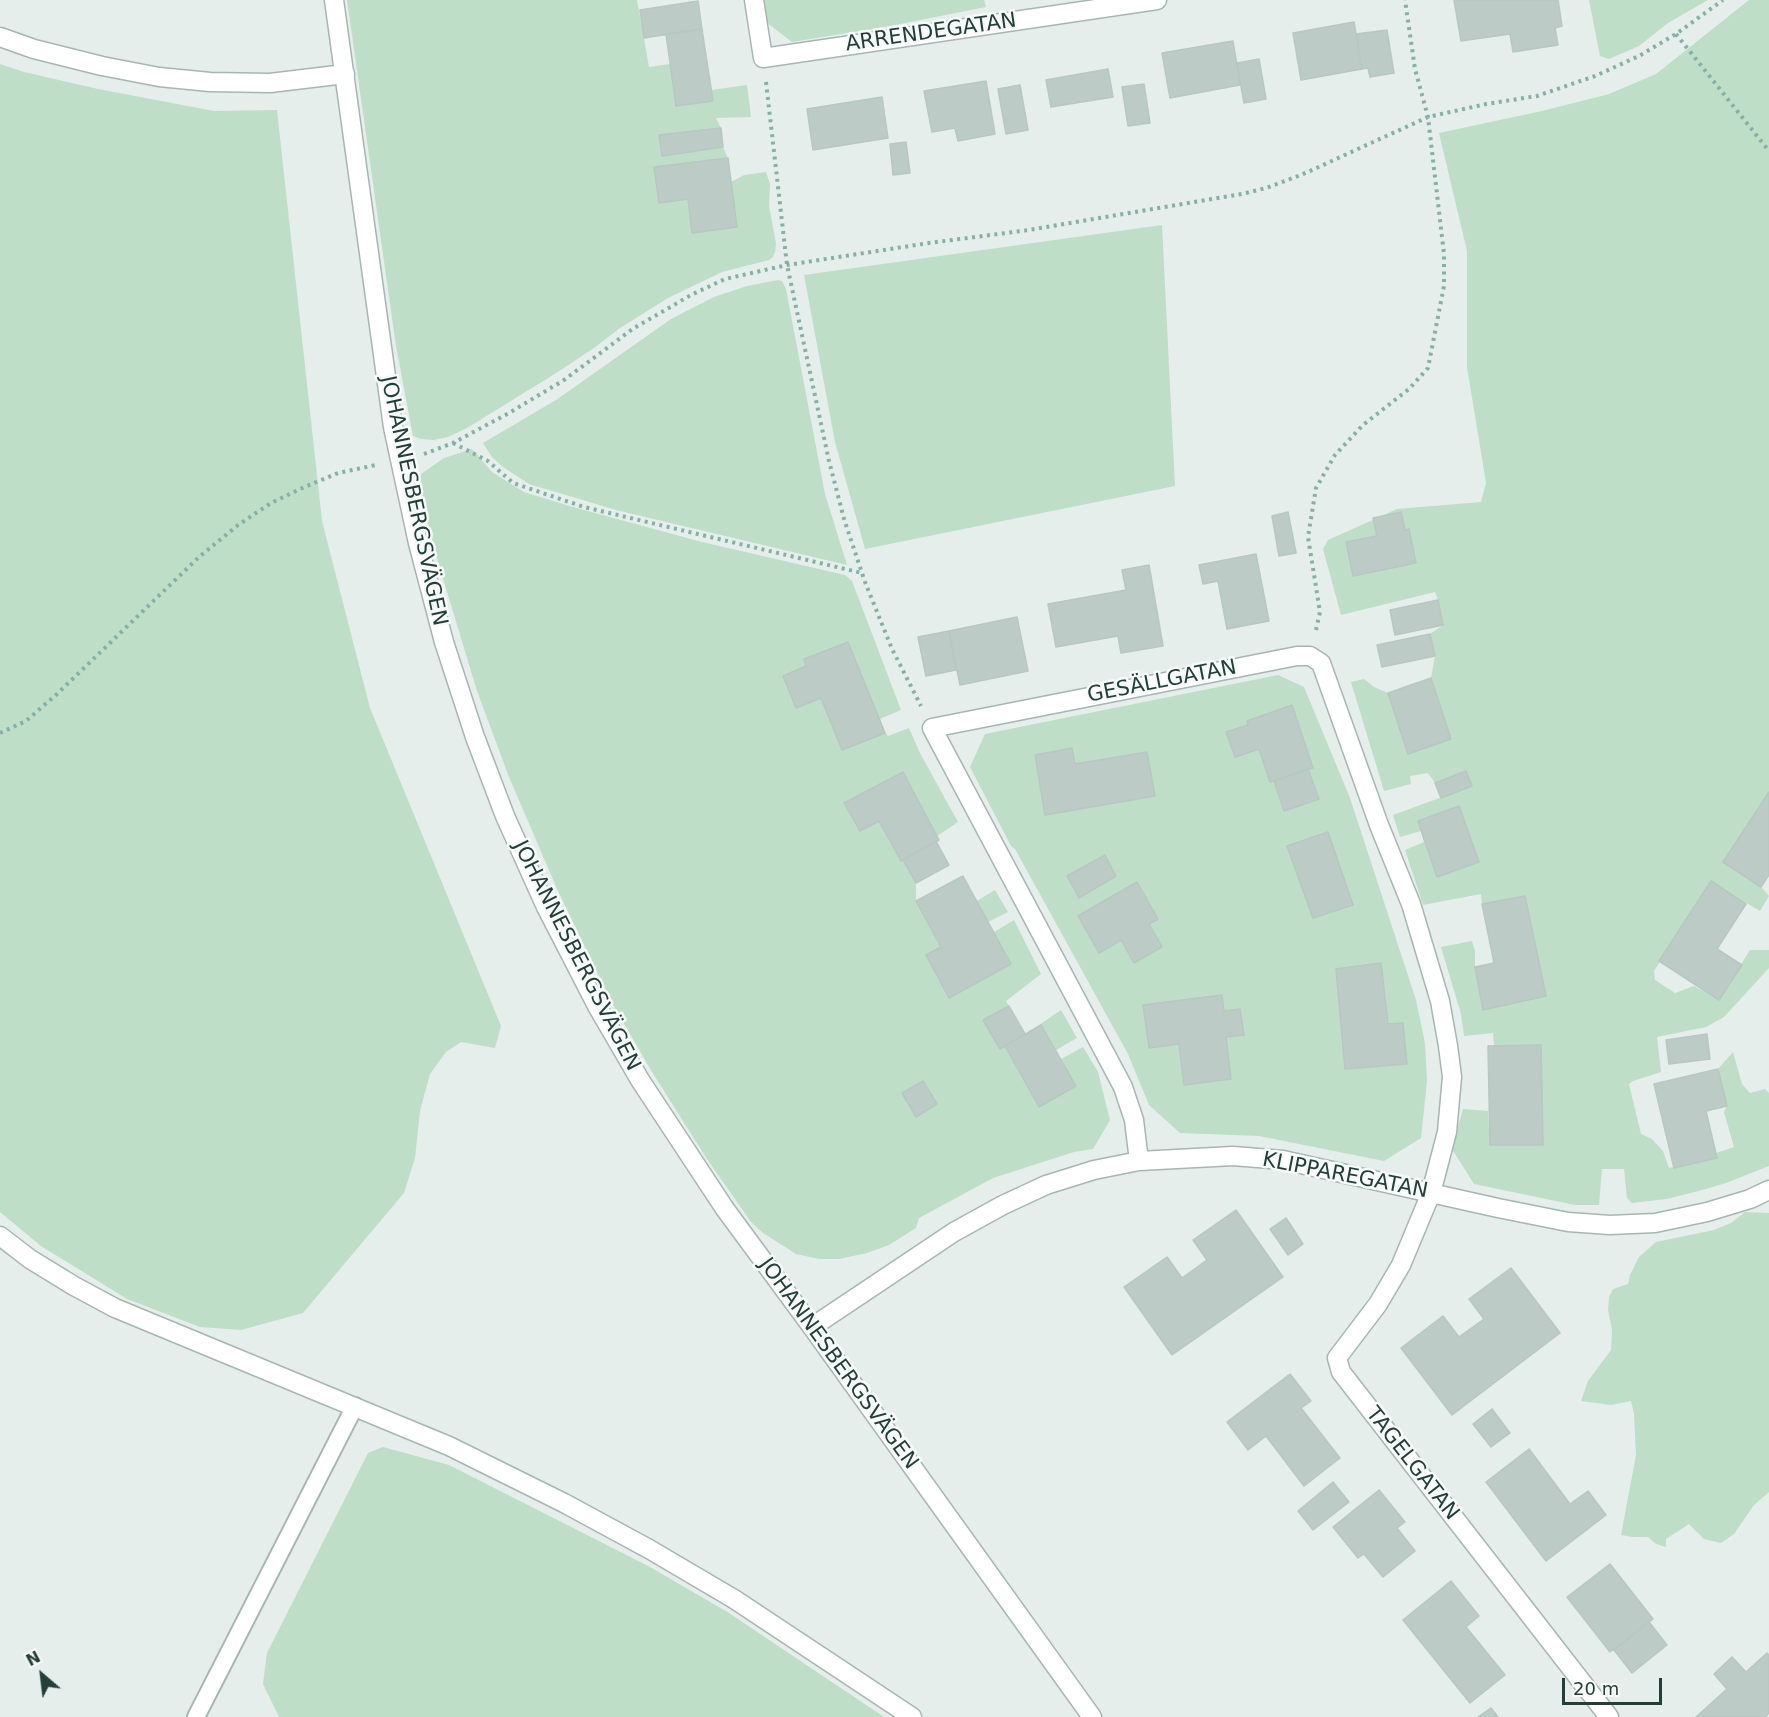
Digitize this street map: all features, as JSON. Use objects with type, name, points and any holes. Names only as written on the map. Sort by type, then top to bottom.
[{"type":"street","name":"JOHANNESBERGSVÄGEN","points":[[334,0],[393,427],[418,543],[444,642],[475,737],[505,816],[546,907],[597,1006],[640,1080],[725,1209],[1092,1717]]},
{"type":"street","points":[[754,0],[764,58]]},
{"type":"street","name":"ARRENDEGATAN","points":[[764,58],[1157,0]]},
{"type":"street","points":[[0,38],[102,66],[159,77],[270,83],[345,74]]},
{"type":"street","name":"GESÄLLGATAN","points":[[932,728],[1297,656],[1311,656]]},
{"type":"street","points":[[1311,656],[1321,663],[1379,825],[1411,904],[1440,1001],[1449,1046],[1452,1077],[1447,1132],[1431,1193]]},
{"type":"street","points":[[932,728],[1123,1088],[1134,1120],[1139,1161]]},
{"type":"street","name":"KLIPPAREGATAN","points":[[812,1327],[954,1232],[1003,1204],[1046,1185],[1094,1170],[1139,1161],[1233,1156],[1283,1160],[1568,1222],[1610,1225],[1655,1223],[1707,1212],[1769,1190]]},
{"type":"street","name":"TAGELGATAN","points":[[1431,1193],[1401,1265],[1378,1304],[1337,1358],[1341,1372],[1609,1717]]},
{"type":"street","points":[[0,1236],[30,1259],[116,1308],[449,1446],[564,1503],[734,1599],[912,1717]]},
{"type":"lane","points":[[196,1717],[355,1407]]},
{"type":"path","points":[[1311,656],[1320,612],[1308,537],[1316,488],[1335,455],[1363,425],[1409,389],[1428,368],[1444,286],[1444,254],[1428,117],[1415,69],[1405,0]]},
{"type":"path","points":[[0,733],[26,721],[199,557],[238,525],[272,502],[338,473],[401,459],[453,443],[564,380],[634,328],[691,295],[725,279],[787,266],[929,243],[1029,230],[1266,188],[1301,175],[1428,117],[1537,96],[1595,76],[1639,56],[1676,34],[1724,0]]},
{"type":"path","points":[[1676,34],[1769,151]]},
{"type":"path","points":[[764,58],[787,266],[829,461],[844,519],[862,573],[892,649],[932,728]]},
{"type":"path","points":[[453,443],[488,461],[513,483],[584,507],[862,573]]},
{"type":"green space","points":[[347,0],[637,0],[649,67],[670,64],[711,90],[747,85],[751,117],[716,118],[721,128],[731,182],[744,175],[766,172],[770,184],[769,206],[776,243],[773,257],[722,272],[668,298],[553,375],[467,428],[448,437],[434,440],[413,436],[396,346]]},
{"type":"green space","points":[[762,0],[984,0],[986,7],[792,42],[766,22]]},
{"type":"green space","points":[[1589,0],[1708,0],[1668,23],[1639,46],[1609,59],[1600,56]]},
{"type":"green space","points":[[1749,0],[1769,0],[1769,792],[1723,862],[1761,887],[1769,896],[1760,911],[1711,882],[1654,971],[1655,980],[1675,993],[1694,986],[1719,1000],[1750,950],[1769,950],[1769,968],[1724,1017],[1706,1027],[1657,1037],[1661,1072],[1629,1084],[1641,1134],[1652,1139],[1663,1151],[1669,1168],[1717,1157],[1716,1153],[1734,1147],[1724,1112],[1727,1106],[1718,1069],[1733,1052],[1742,1084],[1750,1093],[1765,1089],[1769,1093],[1769,1166],[1699,1191],[1667,1199],[1632,1203],[1627,1198],[1624,1169],[1602,1169],[1599,1205],[1575,1205],[1474,1184],[1452,1149],[1463,1109],[1488,1111],[1490,1145],[1543,1145],[1541,1046],[1494,1046],[1493,1033],[1464,1036],[1461,1014],[1441,947],[1472,941],[1475,951],[1475,969],[1484,1009],[1545,996],[1525,896],[1482,904],[1481,894],[1423,905],[1405,850],[1424,842],[1421,831],[1400,837],[1393,815],[1472,786],[1466,771],[1435,783],[1428,773],[1410,776],[1411,784],[1384,791],[1351,682],[1364,679],[1374,687],[1388,693],[1408,754],[1451,739],[1431,678],[1435,656],[1430,634],[1443,625],[1438,600],[1435,592],[1341,615],[1323,549],[1328,540],[1397,509],[1481,502],[1486,483],[1467,367],[1467,251],[1439,133],[1609,94],[1656,74]]},
{"type":"green space","points":[[0,64],[24,72],[98,89],[214,111],[277,110],[322,521],[370,708],[501,1026],[495,1048],[461,1042],[446,1052],[430,1074],[420,1111],[415,1158],[404,1193],[303,1313],[241,1330],[200,1327],[127,1299],[41,1246],[0,1212]]},
{"type":"green space","points":[[1162,225],[1175,486],[865,549],[835,442],[804,275]]},
{"type":"green space","points":[[782,281],[786,289],[825,494],[847,565],[616,510],[529,484],[503,467],[492,457],[483,443],[556,400],[671,319],[714,297],[747,286]]},
{"type":"green space","points":[[472,449],[492,472],[524,492],[702,542],[845,575],[852,581],[901,710],[880,719],[885,732],[888,736],[909,728],[920,753],[958,822],[937,836],[939,840],[936,842],[949,865],[916,883],[916,901],[963,876],[977,901],[995,890],[1008,912],[988,922],[994,932],[1014,920],[1041,974],[1006,1001],[1026,1034],[1061,1010],[1077,1038],[1056,1050],[1061,1059],[1083,1047],[1098,1072],[1110,1120],[1093,1149],[1074,1152],[993,1178],[919,1218],[916,1228],[889,1245],[839,1259],[819,1259],[796,1254],[763,1233],[751,1222],[707,1159],[612,1003],[558,891],[509,777],[477,691],[435,552],[418,481],[421,474],[444,458]]},
{"type":"green space","points":[[1278,675],[1304,687],[1350,798],[1416,1000],[1425,1043],[1427,1081],[1421,1138],[1384,1161],[1259,1136],[1180,1133],[1149,1105],[1128,1054],[1015,849],[1011,846],[970,767],[985,734]]},
{"type":"green space","points":[[1745,1212],[1769,1213],[1769,1492],[1754,1505],[1734,1534],[1721,1543],[1704,1539],[1689,1524],[1666,1539],[1666,1547],[1656,1544],[1648,1537],[1621,1535],[1636,1455],[1631,1401],[1611,1405],[1581,1401],[1588,1381],[1611,1350],[1609,1297],[1613,1289],[1628,1284],[1639,1257],[1656,1242],[1714,1230],[1731,1223]]},
{"type":"green space","points":[[383,1447],[449,1465],[650,1567],[729,1613],[884,1717],[279,1717],[263,1684],[267,1653],[368,1453]]},
{"type":"building","points":[[1454,0],[1558,0],[1562,26],[1555,28],[1558,45],[1513,52],[1510,34],[1461,41]]},
{"type":"building","points":[[698,1],[702,29],[644,38],[640,10]]},
{"type":"building","points":[[1354,22],[1362,69],[1301,80],[1293,33]]},
{"type":"building","points":[[702,29],[713,101],[676,106],[666,34]]},
{"type":"building","points":[[1387,30],[1394,73],[1370,77],[1368,68],[1362,69],[1356,34]]},
{"type":"building","points":[[1233,41],[1240,85],[1170,98],[1162,53]]},
{"type":"building","points":[[1259,59],[1266,99],[1244,103],[1237,63]]},
{"type":"building","points":[[1108,69],[1113,97],[1051,107],[1046,80]]},
{"type":"building","points":[[986,81],[995,134],[958,141],[955,128],[932,132],[924,91]]},
{"type":"building","points":[[1144,84],[1150,123],[1128,126],[1122,87]]},
{"type":"building","points":[[1020,85],[1028,130],[1006,134],[998,89]]},
{"type":"building","points":[[882,97],[888,138],[813,150],[807,109]]},
{"type":"building","points":[[721,128],[723,147],[662,156],[659,135]]},
{"type":"building","points":[[906,142],[910,173],[893,175],[890,144]]},
{"type":"building","points":[[728,158],[737,227],[692,233],[688,199],[659,203],[654,167]]},
{"type":"building","points":[[1288,512],[1296,553],[1279,556],[1272,516]]},
{"type":"building","points":[[1401,512],[1405,530],[1409,529],[1416,563],[1353,576],[1346,542],[1377,536],[1373,518]]},
{"type":"building","points":[[1256,554],[1269,621],[1227,629],[1218,581],[1203,584],[1199,565]]},
{"type":"building","points":[[1149,565],[1163,646],[1121,653],[1118,636],[1056,647],[1048,604],[1126,590],[1122,570]]},
{"type":"building","points":[[1438,600],[1443,625],[1395,635],[1390,610]]},
{"type":"building","points":[[1017,617],[1028,671],[960,685],[949,631]]},
{"type":"building","points":[[949,631],[956,670],[926,676],[918,637]]},
{"type":"building","points":[[1430,634],[1435,656],[1382,667],[1377,645]]},
{"type":"building","points":[[848,642],[885,733],[842,750],[821,698],[796,708],[783,676],[806,666],[804,659]]},
{"type":"building","points":[[1431,678],[1451,739],[1408,754],[1388,693]]},
{"type":"building","points":[[1292,705],[1313,768],[1270,782],[1259,749],[1235,757],[1226,732],[1248,725],[1247,721]]},
{"type":"building","points":[[1072,748],[1075,764],[1147,752],[1155,796],[1045,815],[1035,755]]},
{"type":"building","points":[[1308,769],[1319,799],[1284,811],[1274,781]]},
{"type":"building","points":[[1466,771],[1472,786],[1441,798],[1435,783]]},
{"type":"building","points":[[903,772],[939,840],[901,861],[879,821],[860,831],[844,803]]},
{"type":"building","points":[[1769,792],[1769,875],[1761,887],[1723,862]]},
{"type":"building","points":[[1459,806],[1479,862],[1437,877],[1418,821]]},
{"type":"building","points":[[1328,832],[1353,905],[1313,918],[1287,846]]},
{"type":"building","points":[[936,841],[949,865],[916,883],[903,860]]},
{"type":"building","points":[[1105,855],[1116,876],[1079,898],[1067,876]]},
{"type":"building","points":[[963,876],[1011,964],[949,998],[926,955],[941,947],[916,901]]},
{"type":"building","points":[[1711,881],[1746,904],[1717,949],[1742,965],[1719,1000],[1659,961]]},
{"type":"building","points":[[1137,882],[1158,919],[1149,924],[1162,947],[1134,963],[1121,940],[1099,953],[1078,916]]},
{"type":"building","points":[[1525,896],[1546,996],[1483,1010],[1475,967],[1494,963],[1482,904]]},
{"type":"building","points":[[1381,963],[1388,1024],[1403,1023],[1407,1064],[1345,1069],[1336,969]]},
{"type":"building","points":[[1222,995],[1224,1011],[1240,1009],[1244,1035],[1226,1037],[1231,1079],[1184,1085],[1179,1044],[1149,1048],[1143,1005]]},
{"type":"building","points":[[1009,1006],[1025,1034],[1000,1049],[983,1020]]},
{"type":"building","points":[[1041,1025],[1076,1086],[1039,1107],[1005,1046]]},
{"type":"building","points":[[1707,1034],[1710,1059],[1669,1064],[1666,1040]]},
{"type":"building","points":[[1541,1045],[1543,1145],[1490,1145],[1488,1046]]},
{"type":"building","points":[[1718,1069],[1727,1106],[1706,1111],[1717,1158],[1674,1168],[1654,1084]]},
{"type":"building","points":[[923,1081],[937,1104],[916,1117],[902,1093]]},
{"type":"building","points":[[1236,1210],[1283,1277],[1172,1355],[1124,1287],[1167,1257],[1182,1278],[1207,1260],[1193,1240]]},
{"type":"building","points":[[1286,1218],[1303,1244],[1288,1255],[1270,1229]]},
{"type":"building","points":[[1511,1268],[1560,1333],[1452,1415],[1401,1348],[1443,1316],[1459,1337],[1484,1319],[1469,1299]]},
{"type":"building","points":[[1290,1374],[1311,1401],[1301,1408],[1340,1458],[1304,1486],[1266,1436],[1248,1450],[1227,1422]]},
{"type":"building","points":[[1492,1409],[1510,1433],[1491,1447],[1473,1424]]},
{"type":"building","points":[[1529,1449],[1570,1504],[1588,1491],[1606,1515],[1546,1561],[1486,1482]]},
{"type":"building","points":[[1333,1482],[1349,1502],[1313,1530],[1298,1511]]},
{"type":"building","points":[[1379,1490],[1405,1522],[1397,1528],[1415,1551],[1383,1577],[1364,1554],[1358,1558],[1333,1527]]},
{"type":"building","points":[[1610,1564],[1653,1619],[1610,1652],[1567,1597]]},
{"type":"building","points":[[1451,1581],[1479,1616],[1466,1627],[1505,1675],[1470,1703],[1403,1620]]},
{"type":"building","points":[[1649,1622],[1667,1645],[1632,1673],[1614,1650]]},
{"type":"building","points":[[1767,1653],[1769,1655],[1769,1713],[1765,1717],[1696,1717],[1727,1689],[1714,1674],[1732,1657],[1746,1672]]},
{"type":"building","points":[[1491,1708],[1498,1717],[1478,1717]]}]
